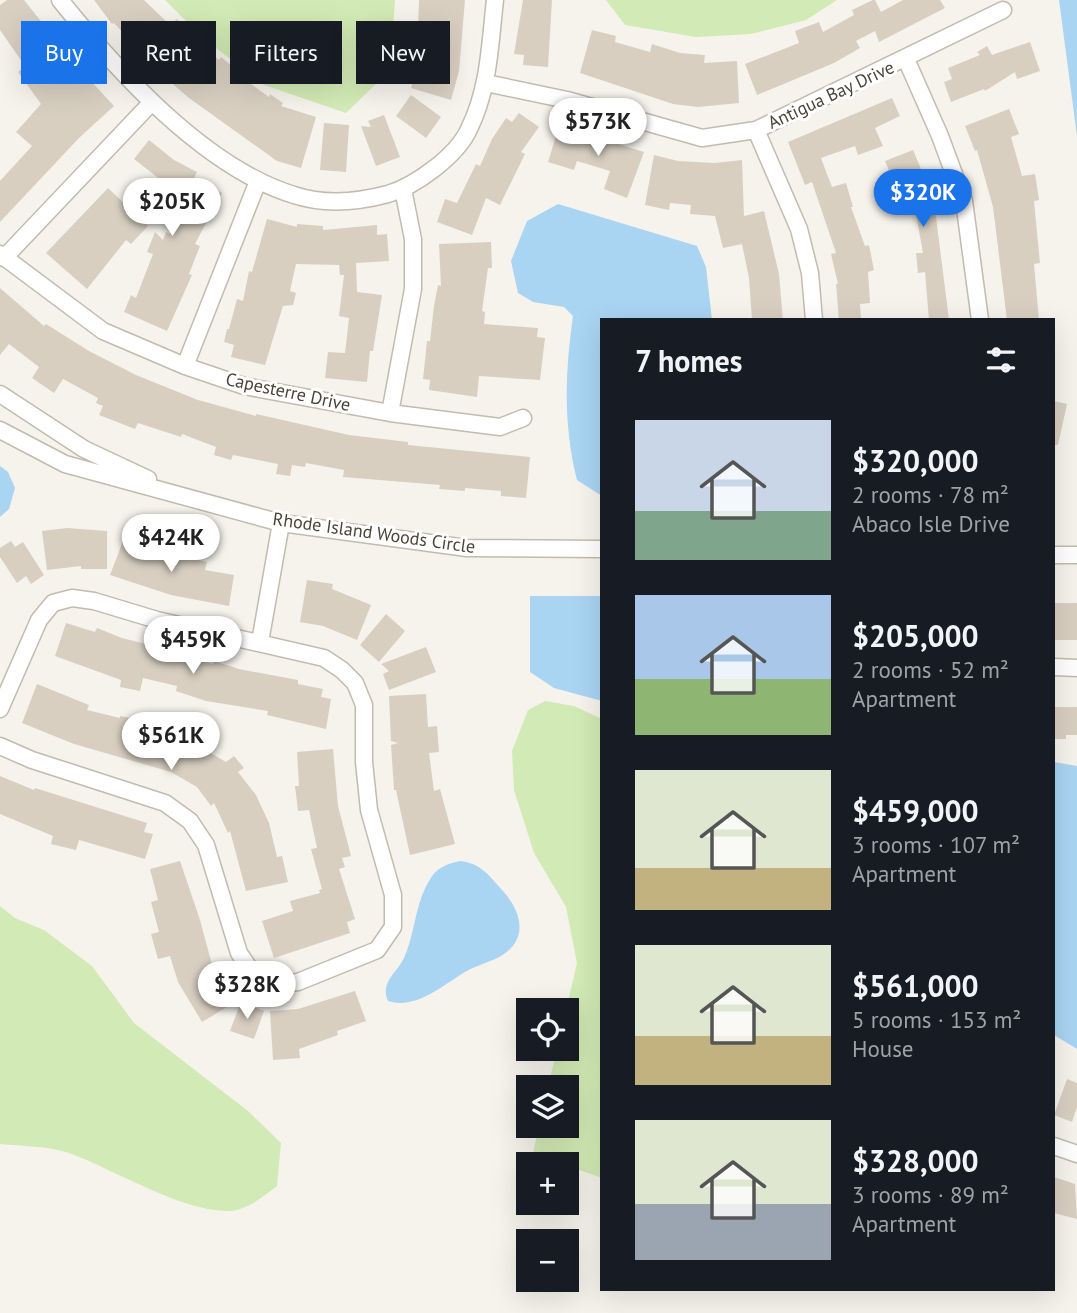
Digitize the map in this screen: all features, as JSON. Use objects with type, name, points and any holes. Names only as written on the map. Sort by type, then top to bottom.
[{"type":"street","points":[[60,0],[97,46],[152,102],[215,153],[258,181],[295,196],[335,202],[372,198],[403,189],[435,169],[469,132],[486,83],[495,0]]},
{"type":"street","name":"Antigua Bay Drive","points":[[486,83],[567,100],[702,138],[757,130],[1003,10]]},
{"type":"street","points":[[906,59],[940,136],[964,201],[980,318]]},
{"type":"street","points":[[2,256],[152,102]]},
{"type":"street","points":[[757,130],[799,229],[810,273],[814,318]]},
{"type":"street","points":[[185,366],[258,181]]},
{"type":"street","points":[[390,413],[413,289],[413,239],[403,189]]},
{"type":"street","name":"Capesterre Drive","points":[[2,256],[103,331],[185,366],[244,386],[390,413],[500,427],[523,418]]},
{"type":"street","name":"Rhode Island Woods Circle","points":[[0,394],[84,449],[191,499]]},
{"type":"street","name":"Rhode Island Woods Circle","points":[[0,430],[65,464],[281,523],[467,548],[600,549]]},
{"type":"street","points":[[260,642],[281,523]]},
{"type":"street","points":[[1055,555],[1077,555]]},
{"type":"street","points":[[0,709],[39,620],[53,603],[72,598],[94,601],[157,620],[324,658],[355,683],[364,705],[364,762],[369,810],[393,895],[393,927],[377,950],[298,982],[275,985],[256,978],[239,953],[206,845],[190,821],[165,803],[33,760],[0,746]]},
{"type":"street","points":[[1055,667],[1077,668]]},
{"type":"street","points":[[1055,1146],[1077,1154]]},
{"type":"green space","points":[[165,0],[395,0],[394,21],[356,21],[356,84],[376,84],[346,113],[263,84],[342,84],[342,21],[230,21],[230,59],[216,48],[216,21],[186,21]]},
{"type":"green space","points":[[606,0],[837,0],[806,20],[751,34],[696,37],[625,25]]},
{"type":"green space","points":[[545,701],[574,706],[600,718],[600,1177],[579,1170],[579,1152],[533,1152],[536,1138],[579,1138],[579,1075],[551,1075],[554,1061],[579,1061],[579,998],[569,998],[577,963],[566,907],[534,853],[514,790],[512,751],[528,710]]},
{"type":"green space","points":[[0,906],[15,918],[44,930],[92,966],[134,1023],[248,1111],[281,1143],[277,1186],[243,1208],[230,1211],[211,1209],[170,1198],[69,1153],[0,1144]]},
{"type":"water","points":[[1059,0],[1077,0],[1077,136]]},
{"type":"water","points":[[558,204],[697,246],[706,267],[712,318],[600,318],[600,495],[577,480],[572,459],[567,398],[573,316],[564,307],[533,302],[518,293],[511,261],[527,221]]},
{"type":"water","points":[[0,466],[8,472],[15,488],[9,509],[0,517]]},
{"type":"water","points":[[530,596],[600,596],[600,700],[554,688],[530,672]]},
{"type":"water","points":[[1055,762],[1077,766],[1077,1049],[1055,1036]]},
{"type":"water","points":[[460,861],[473,864],[484,871],[508,897],[519,922],[517,939],[500,957],[470,969],[429,995],[409,1002],[388,1001],[387,983],[404,958],[424,890],[438,870]]},
{"type":"building","points":[[7,0],[24,0],[41,21],[21,21],[21,60],[0,30],[0,5]]},
{"type":"building","points":[[94,0],[144,0],[166,21],[121,21],[121,31],[112,24]]},
{"type":"building","points":[[419,0],[465,0],[459,71],[451,100],[411,88],[412,84],[450,84],[450,21],[418,21]]},
{"type":"building","points":[[523,0],[552,0],[548,67],[523,65],[524,55],[514,54]]},
{"type":"building","points":[[873,0],[881,12],[903,0],[940,0],[945,8],[879,42],[875,31],[856,41],[860,48],[834,63],[757,95],[745,64],[799,43],[795,31],[819,22],[823,32],[854,15],[852,10]]},
{"type":"building","points":[[592,30],[616,36],[615,42],[650,52],[652,44],[680,53],[705,55],[704,63],[737,61],[739,103],[698,107],[673,104],[580,73]]},
{"type":"building","points":[[1030,42],[1040,71],[1017,79],[1015,72],[985,91],[984,89],[951,102],[944,82],[952,79],[948,68],[980,55],[977,52],[987,46],[992,55]]},
{"type":"building","points":[[216,57],[219,60],[221,57],[230,64],[230,84],[251,84],[283,103],[281,106],[316,117],[301,168],[277,161],[173,84],[216,84]]},
{"type":"building","points":[[27,84],[94,84],[114,106],[79,138],[0,222],[0,181],[32,146],[16,132],[41,104]]},
{"type":"building","points":[[411,95],[441,117],[426,138],[396,116]]},
{"type":"building","points":[[892,98],[900,116],[875,128],[883,146],[858,155],[855,146],[821,158],[832,187],[846,183],[851,207],[865,246],[869,245],[874,270],[868,272],[870,303],[860,304],[861,318],[839,318],[838,284],[831,254],[836,253],[812,182],[805,185],[788,142]]},
{"type":"building","points":[[1009,109],[1019,134],[1011,137],[1022,176],[1035,174],[1039,200],[1034,201],[1040,263],[1034,264],[1039,318],[1007,318],[993,207],[977,150],[975,151],[965,126]]},
{"type":"building","points":[[519,113],[539,127],[521,152],[525,154],[500,205],[486,198],[472,235],[437,222],[445,199],[457,203],[476,164],[480,166],[492,139],[506,118],[512,122]]},
{"type":"building","points":[[384,115],[400,157],[376,166],[361,126],[371,127],[368,121]]},
{"type":"building","points":[[324,123],[349,125],[346,172],[320,170]]},
{"type":"building","points":[[559,126],[644,152],[627,198],[604,189],[610,171],[577,161],[574,170],[548,162]]},
{"type":"building","points":[[149,140],[174,160],[197,172],[194,178],[222,193],[195,244],[200,246],[189,274],[192,275],[167,331],[124,312],[131,295],[136,298],[153,254],[147,252],[155,232],[163,240],[166,232],[170,234],[182,212],[153,195],[162,181],[134,159]]},
{"type":"building","points":[[913,150],[929,188],[936,217],[949,318],[929,318],[925,272],[918,273],[916,253],[923,253],[915,209],[907,211],[901,183],[895,185],[885,161]]},
{"type":"building","points":[[654,155],[678,161],[715,163],[742,160],[744,216],[764,211],[779,274],[783,318],[752,318],[749,278],[742,244],[723,248],[715,216],[690,214],[691,205],[670,203],[669,210],[645,205]]},
{"type":"building","points":[[108,188],[148,226],[131,244],[126,240],[87,289],[46,253]]},
{"type":"building","points":[[267,219],[297,227],[297,224],[323,226],[323,230],[377,225],[377,235],[387,234],[389,261],[356,263],[357,292],[382,295],[373,351],[370,351],[367,382],[325,378],[328,352],[345,353],[349,318],[339,316],[344,275],[340,275],[339,265],[296,264],[290,291],[296,293],[293,305],[283,306],[265,365],[231,357],[234,345],[224,342],[227,329],[237,299],[243,301],[249,271],[252,272]]},
{"type":"building","points":[[491,242],[492,268],[488,268],[482,311],[485,312],[484,324],[538,328],[537,337],[545,338],[540,380],[479,376],[477,397],[429,390],[430,380],[423,379],[427,341],[430,341],[438,285],[441,286],[439,244]]},
{"type":"building","points":[[0,288],[44,326],[46,324],[89,351],[136,375],[198,400],[256,416],[349,435],[408,442],[408,445],[530,457],[526,498],[501,496],[501,491],[439,489],[440,485],[343,477],[344,470],[306,463],[305,467],[292,465],[290,476],[276,474],[278,464],[233,455],[231,460],[214,455],[216,447],[182,434],[181,437],[138,423],[135,429],[99,415],[103,406],[96,403],[98,398],[63,379],[54,393],[32,378],[39,367],[9,344],[0,355]]},
{"type":"building","points":[[1055,401],[1067,404],[1058,445],[1055,445]]},
{"type":"building","points":[[67,528],[107,531],[107,569],[81,569],[81,566],[47,570],[42,531]]},
{"type":"building","points":[[125,536],[155,549],[207,562],[205,570],[234,575],[229,606],[171,595],[110,575]]},
{"type":"building","points":[[11,541],[15,547],[23,542],[44,575],[31,584],[26,576],[17,583],[0,557],[0,548]]},
{"type":"building","points":[[307,580],[333,584],[332,589],[371,605],[357,640],[323,626],[300,622]]},
{"type":"building","points":[[1055,603],[1077,603],[1077,640],[1055,640]]},
{"type":"building","points":[[386,614],[405,631],[379,662],[360,645]]},
{"type":"building","points":[[66,623],[95,632],[97,628],[150,645],[149,648],[213,664],[214,661],[239,669],[298,680],[298,684],[323,689],[321,697],[331,699],[326,729],[267,715],[268,711],[206,701],[176,691],[177,686],[143,678],[140,691],[120,687],[121,680],[55,656]]},
{"type":"building","points":[[426,647],[436,672],[389,690],[383,674],[389,671],[381,664]]},
{"type":"building","points":[[37,684],[89,705],[87,710],[154,723],[157,712],[182,720],[178,734],[226,762],[234,756],[244,768],[238,772],[256,795],[269,823],[277,857],[282,856],[288,882],[246,891],[230,831],[228,833],[214,803],[211,806],[197,787],[171,772],[74,744],[22,723]]},
{"type":"building","points":[[426,694],[428,727],[437,726],[439,752],[429,753],[434,791],[440,789],[455,844],[410,855],[394,790],[391,745],[398,743],[391,741],[389,696]]},
{"type":"building","points":[[1055,707],[1077,707],[1077,735],[1066,735],[1066,739],[1055,739]]},
{"type":"building","points":[[333,749],[338,806],[351,856],[342,858],[345,867],[339,869],[355,919],[347,922],[350,933],[274,958],[262,921],[293,911],[290,901],[320,893],[319,890],[322,889],[311,849],[317,848],[309,810],[298,811],[295,786],[299,786],[297,752]]},
{"type":"building","points":[[0,776],[34,790],[35,788],[147,823],[144,832],[153,834],[145,859],[79,840],[76,850],[51,844],[53,836],[0,814]]},
{"type":"building","points":[[180,861],[217,983],[219,982],[232,1004],[202,1022],[178,982],[170,956],[158,959],[151,934],[159,932],[151,902],[158,900],[150,869]]},
{"type":"building","points":[[355,991],[366,1021],[337,1031],[338,1035],[299,1049],[300,1058],[273,1060],[270,1011],[298,1009]]},
{"type":"building","points":[[241,1002],[264,1011],[254,1039],[230,1031]]},
{"type":"building","points":[[1067,1079],[1077,1083],[1077,1107],[1072,1122],[1055,1115]]},
{"type":"building","points":[[1055,1177],[1075,1184],[1077,1219],[1055,1213]]}]
